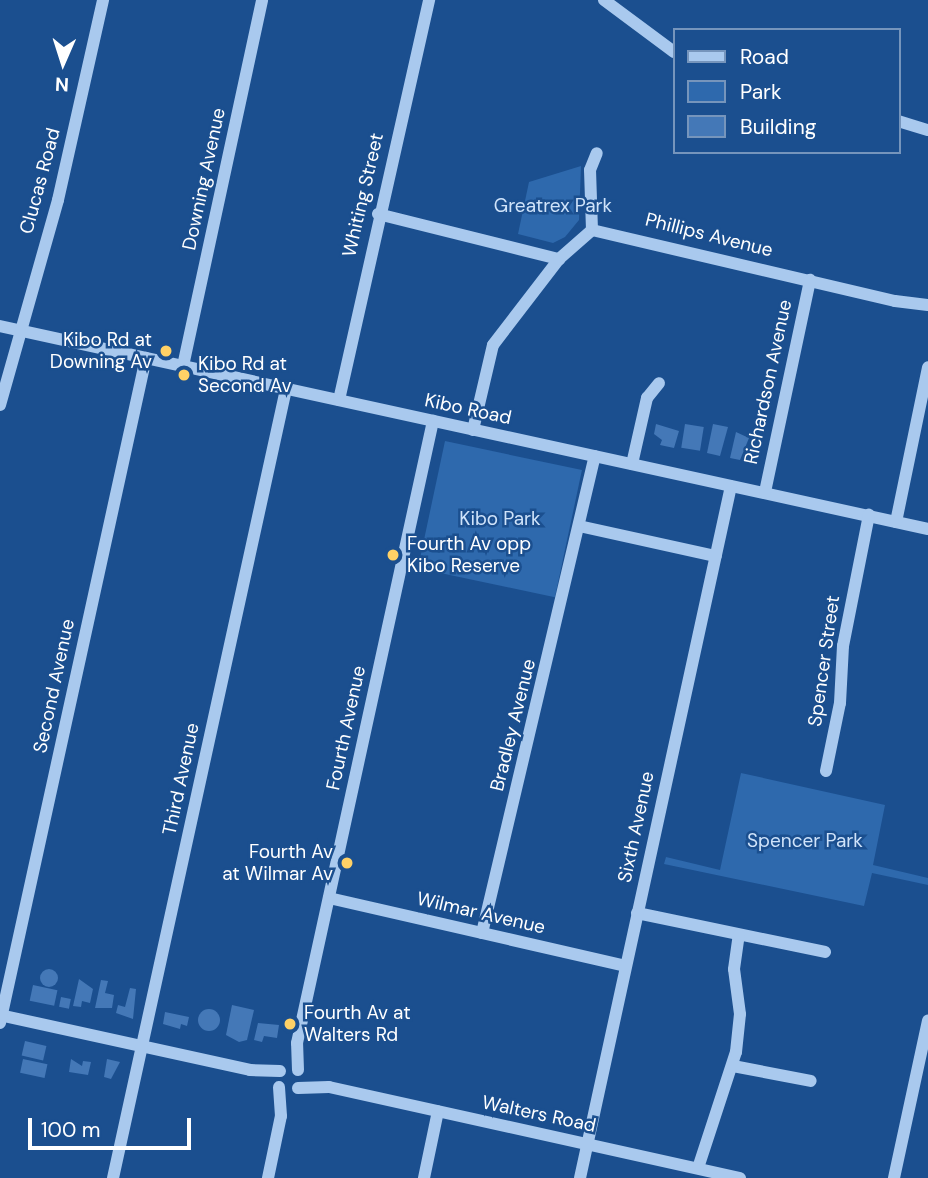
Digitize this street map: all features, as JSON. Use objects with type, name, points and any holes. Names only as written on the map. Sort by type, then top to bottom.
[{"type":"street","name":"Clucas Road","points":[[0,405],[58,200],[103,0]]},
{"type":"street","name":"Downing Avenue","points":[[183,366],[262,0]]},
{"type":"street","name":"Whiting Street","points":[[339,400],[378,214],[429,0]]},
{"type":"street","points":[[604,0],[673,51]]},
{"type":"street","points":[[900,122],[928,130]]},
{"type":"street","points":[[473,430],[494,345],[559,259],[592,230],[590,170],[597,153]]},
{"type":"street","points":[[378,214],[559,259]]},
{"type":"street","name":"Phillips Avenue","points":[[592,230],[928,305]]},
{"type":"street","name":"Richardson Avenue","points":[[765,492],[810,280]]},
{"type":"street","name":"Kibo Road","points":[[0,326],[928,528]]},
{"type":"street","name":"Second Avenue","points":[[0,1018],[146,358]]},
{"type":"street","points":[[896,522],[928,367]]},
{"type":"street","points":[[632,464],[647,398],[659,383]]},
{"type":"street","name":"Third Avenue","points":[[113,1178],[286,389]]},
{"type":"street","name":"Fourth Avenue","points":[[296,1089],[299,1072],[297,1043],[433,421]]},
{"type":"street","name":"Bradley Avenue","points":[[482,933],[595,456]]},
{"type":"street","name":"Sixth Avenue","points":[[580,1178],[731,486]]},
{"type":"street","name":"Spencer Street","points":[[826,771],[840,703],[843,646],[869,516]]},
{"type":"street","points":[[579,526],[716,556]]},
{"type":"street","name":"Wilmar Avenue","points":[[328,898],[625,967]]},
{"type":"street","points":[[636,913],[825,952]]},
{"type":"street","points":[[698,1168],[706,1134],[733,1066],[740,1014],[734,970],[739,934]]},
{"type":"street","points":[[0,1018],[250,1070],[281,1069],[281,1116],[268,1178]]},
{"type":"street","points":[[894,1178],[922,1081],[928,1021]]},
{"type":"street","name":"Fourth Avenue","points":[[281,1069],[297,1043]]},
{"type":"street","points":[[733,1066],[811,1081]]},
{"type":"street","name":"Walters Road","points":[[281,1069],[299,1072],[329,1087],[736,1178]]},
{"type":"street","points":[[250,1070],[279,1086]]},
{"type":"street","name":"Walters Road","points":[[279,1086],[296,1089],[329,1087]]},
{"type":"street","points":[[281,1116],[296,1089]]},
{"type":"street","points":[[424,1178],[438,1111]]},
{"type":"green space","name":"Greatrex Park","points":[[581,166],[579,220],[565,237],[553,243],[518,234],[529,182]]},
{"type":"green space","name":"Kibo Park","points":[[445,441],[582,470],[555,597],[418,568]]},
{"type":"green space","name":"Spencer Park","points":[[741,773],[885,805],[873,865],[928,878],[928,885],[872,873],[864,906],[664,864],[666,857],[720,870]]},
{"type":"building","points":[[656,424],[679,431],[674,448],[660,445],[662,440],[654,434]]},
{"type":"building","points":[[685,424],[704,427],[700,451],[681,448]]},
{"type":"building","points":[[713,424],[728,427],[720,456],[707,453]]},
{"type":"building","points":[[736,432],[749,438],[740,460],[730,458]]},
{"type":"building","points":[[45,969],[53,969],[58,978],[56,985],[45,987],[40,982],[40,974]]},
{"type":"building","points":[[79,979],[93,989],[90,1003],[82,1001],[81,1007],[73,1006]]},
{"type":"building","points":[[101,980],[108,981],[105,993],[114,995],[112,1008],[95,1008]]},
{"type":"building","points":[[33,985],[57,990],[54,1006],[30,1001]]},
{"type":"building","points":[[130,988],[136,989],[133,1019],[116,1013],[118,1005],[125,1007]]},
{"type":"building","points":[[61,997],[71,999],[69,1009],[59,1007]]},
{"type":"building","points":[[232,1005],[254,1010],[247,1040],[239,1042],[226,1035]]},
{"type":"building","points":[[209,1009],[217,1012],[220,1020],[217,1028],[209,1031],[201,1028],[198,1020],[201,1012]]},
{"type":"building","points":[[165,1012],[189,1017],[187,1026],[181,1024],[180,1029],[163,1024]]},
{"type":"building","points":[[258,1023],[279,1025],[277,1038],[264,1036],[262,1042],[254,1040]]},
{"type":"building","points":[[25,1041],[46,1046],[43,1061],[22,1056]]},
{"type":"building","points":[[23,1059],[47,1064],[45,1078],[20,1073]]},
{"type":"building","points":[[71,1059],[82,1066],[83,1061],[91,1062],[88,1075],[69,1072]]},
{"type":"building","points":[[107,1059],[120,1062],[111,1079],[104,1077]]},
{"type":"place","name":"Kibo Rd at Downing Av","points":[[166,351]]},
{"type":"place","name":"Kibo Rd at Second Av","points":[[184,375]]},
{"type":"place","name":"Fourth Av opp Kibo Reserve","points":[[393,555]]},
{"type":"place","name":"Fourth Av at Wilmar Av","points":[[347,863]]},
{"type":"place","name":"Fourth Av at Walters Rd","points":[[290,1024]]}]
